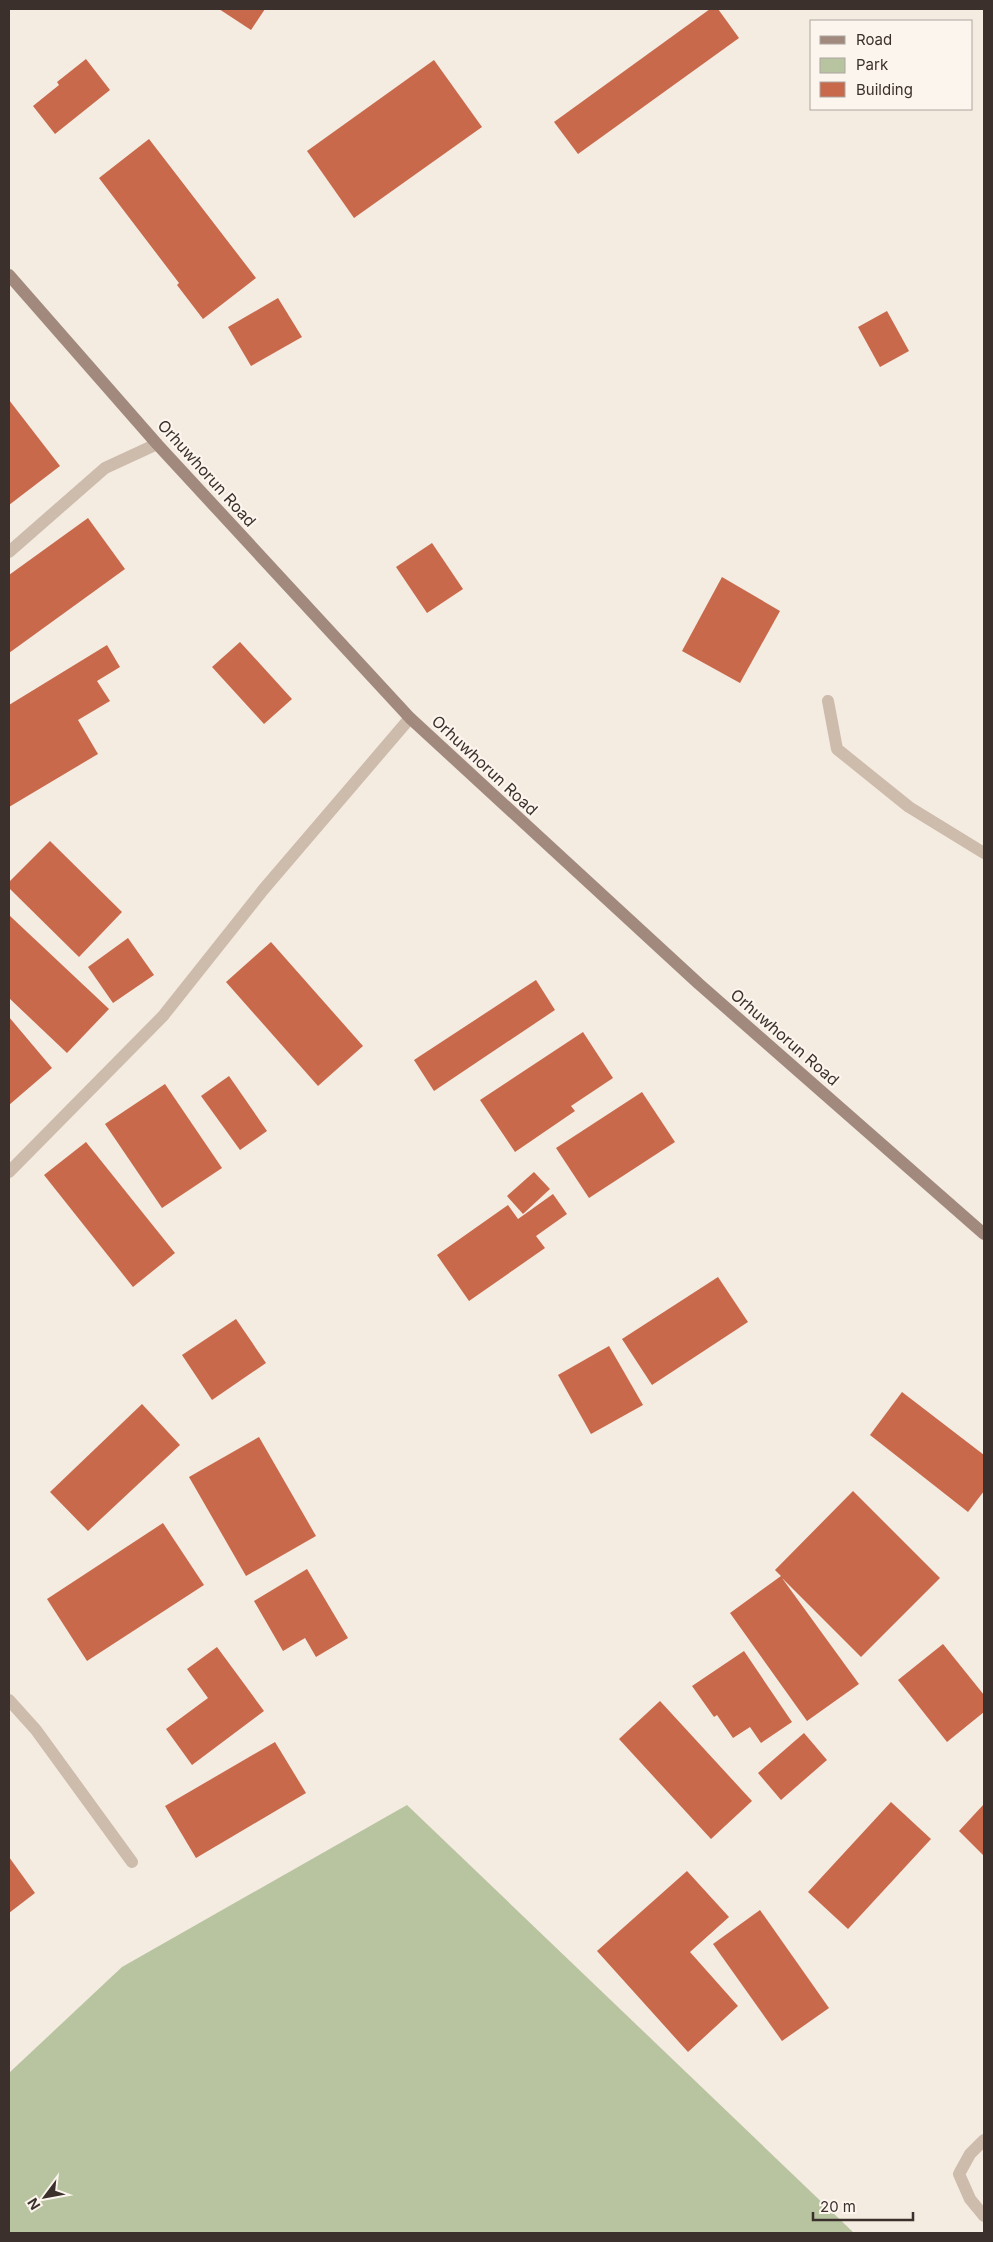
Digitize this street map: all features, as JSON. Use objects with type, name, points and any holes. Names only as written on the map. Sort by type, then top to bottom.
[{"type":"street","name":"Orhuwhorun Road","points":[[9,275],[158,444],[410,718],[700,984],[984,1234]]},
{"type":"street","points":[[9,552],[105,468],[158,444]]},
{"type":"street","points":[[828,701],[837,749],[909,807],[984,853]]},
{"type":"street","points":[[9,1172],[163,1016],[263,890],[410,718]]},
{"type":"street","points":[[9,1700],[36,1730],[132,1862]]},
{"type":"street","points":[[984,2140],[970,2154],[959,2174],[970,2199],[984,2216]]},
{"type":"green space","points":[[407,1805],[854,2233],[9,2233],[9,2073],[122,1967]]},
{"type":"building","points":[[219,9],[265,9],[251,30]]},
{"type":"building","points":[[710,9],[718,9],[739,38],[578,154],[554,122]]},
{"type":"building","points":[[86,59],[110,90],[55,134],[33,106],[59,85],[57,82]]},
{"type":"building","points":[[434,60],[482,127],[354,218],[307,151]]},
{"type":"building","points":[[149,139],[256,278],[203,319],[177,285],[179,283],[99,178]]},
{"type":"building","points":[[278,298],[302,337],[251,366],[228,327]]},
{"type":"building","points":[[887,311],[909,351],[880,367],[858,327]]},
{"type":"building","points":[[9,400],[60,466],[9,505]]},
{"type":"building","points":[[88,518],[125,569],[9,653],[9,575]]},
{"type":"building","points":[[432,543],[463,589],[427,613],[396,567]]},
{"type":"building","points":[[722,577],[780,611],[740,683],[682,651]]},
{"type":"building","points":[[240,642],[292,699],[264,724],[212,667]]},
{"type":"building","points":[[107,645],[120,667],[97,681],[110,701],[78,720],[98,754],[9,807],[9,705]]},
{"type":"building","points":[[50,841],[122,912],[79,957],[9,888],[9,882]]},
{"type":"building","points":[[9,915],[109,1009],[67,1053],[9,998]]},
{"type":"building","points":[[128,938],[154,975],[113,1003],[88,967]]},
{"type":"building","points":[[271,942],[363,1046],[318,1086],[226,982]]},
{"type":"building","points":[[536,980],[555,1010],[434,1091],[414,1060]]},
{"type":"building","points":[[9,1017],[52,1068],[9,1105]]},
{"type":"building","points":[[583,1032],[613,1078],[571,1106],[575,1111],[515,1152],[480,1100]]},
{"type":"building","points":[[229,1076],[267,1131],[240,1150],[201,1096]]},
{"type":"building","points":[[165,1084],[222,1168],[162,1208],[105,1124]]},
{"type":"building","points":[[642,1092],[675,1142],[589,1198],[556,1148]]},
{"type":"building","points":[[86,1142],[175,1253],[133,1287],[44,1175]]},
{"type":"building","points":[[534,1172],[550,1189],[523,1214],[507,1196]]},
{"type":"building","points":[[553,1194],[567,1214],[536,1236],[545,1248],[469,1301],[437,1255],[508,1205],[518,1219]]},
{"type":"building","points":[[718,1277],[748,1322],[652,1385],[622,1339]]},
{"type":"building","points":[[236,1319],[266,1363],[212,1400],[182,1355]]},
{"type":"building","points":[[609,1346],[643,1405],[591,1434],[558,1375]]},
{"type":"building","points":[[902,1392],[984,1455],[984,1491],[968,1512],[870,1435]]},
{"type":"building","points":[[142,1404],[180,1445],[88,1531],[50,1492]]},
{"type":"building","points":[[259,1437],[316,1536],[246,1576],[189,1477]]},
{"type":"building","points":[[853,1491],[940,1578],[861,1657],[782,1578],[859,1684],[807,1721],[730,1613],[781,1576],[775,1570]]},
{"type":"building","points":[[163,1523],[204,1585],[87,1661],[47,1599]]},
{"type":"building","points":[[307,1569],[348,1638],[316,1657],[305,1638],[283,1651],[254,1601]]},
{"type":"building","points":[[943,1644],[984,1695],[984,1712],[947,1742],[898,1680]]},
{"type":"building","points":[[217,1647],[264,1711],[192,1765],[166,1729],[208,1698],[187,1669]]},
{"type":"building","points":[[744,1651],[792,1722],[761,1743],[750,1727],[733,1738],[717,1715],[714,1717],[692,1686]]},
{"type":"building","points":[[660,1701],[752,1801],[711,1839],[619,1739]]},
{"type":"building","points":[[804,1733],[827,1760],[781,1800],[758,1773]]},
{"type":"building","points":[[275,1742],[306,1793],[196,1858],[165,1806]]},
{"type":"building","points":[[891,1802],[931,1839],[848,1929],[808,1892]]},
{"type":"building","points":[[984,1804],[984,1856],[959,1831]]},
{"type":"building","points":[[9,1857],[35,1893],[9,1913]]},
{"type":"building","points":[[687,1871],[729,1917],[690,1952],[738,2006],[688,2052],[597,1951]]},
{"type":"building","points":[[760,1910],[829,2008],[782,2041],[713,1944]]}]
